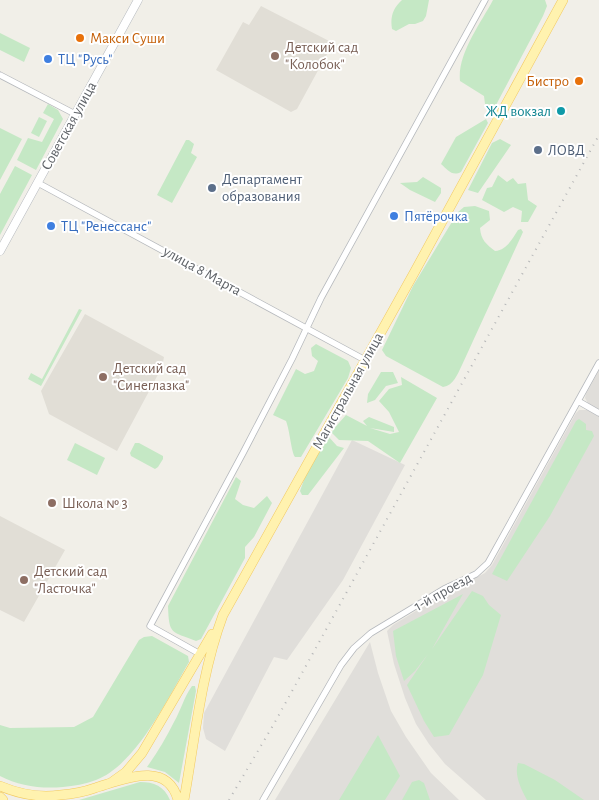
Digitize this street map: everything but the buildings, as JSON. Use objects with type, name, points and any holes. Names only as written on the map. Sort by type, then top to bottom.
[{"type":"main road","name":"Советская улица","points":[[0,252],[138,0]]},
{"type":"main road","name":"Магистральная улица","points":[[184,800],[205,675],[213,643],[223,615],[562,0]]},
{"type":"main road","points":[[112,782],[126,772],[142,753],[223,615]]},
{"type":"main road","points":[[0,786],[33,796],[59,796],[139,775],[156,776],[169,783],[178,800]]},
{"type":"main road","points":[[62,800],[79,792]]},
{"type":"main road","points":[[0,796],[3,800]]},
{"type":"street","points":[[200,654],[150,626],[248,445],[321,298],[486,0]]},
{"type":"street","points":[[0,75],[75,114]]},
{"type":"street","name":"улица 8 Марта","points":[[38,183],[365,360]]},
{"type":"street","name":"1-й проезд","points":[[263,800],[341,665],[354,648],[371,633],[444,589],[476,574],[488,563],[599,363]]},
{"type":"street","points":[[578,401],[599,413]]},
{"type":"shaded area","name":"Детский сад \"Колобок\"","points":[[261,6],[333,43],[297,109],[291,112],[216,70],[243,22],[249,25]]},
{"type":"shaded area","name":"Детский сад \"Синеглазка\"","points":[[85,314],[164,357],[162,367],[117,451],[49,414],[41,391]]},
{"type":"shaded area","points":[[599,370],[599,410],[589,405],[585,398]]},
{"type":"shaded area","points":[[579,410],[587,410],[599,416],[599,800],[486,800],[445,764],[416,724],[394,664],[387,631],[393,625],[447,592],[485,573],[492,565]]},
{"type":"shaded area","points":[[352,440],[405,465],[343,580],[287,660],[274,657],[225,751],[206,739],[203,728],[204,713]]},
{"type":"shaded area","name":"Детский сад \"Ласточка\"","points":[[0,516],[65,550],[24,622],[0,610]]},
{"type":"shaded area","points":[[370,642],[391,711],[431,773],[459,800],[275,800]]},
{"type":"green space","points":[[402,0],[429,0],[426,16],[423,21],[409,24],[396,31],[392,29],[391,21],[396,6]]},
{"type":"green space","points":[[493,0],[545,0],[547,6],[496,105],[490,107],[485,104],[484,96],[460,81],[460,71],[462,60],[471,39]]},
{"type":"green space","points":[[0,33],[30,48],[24,62],[0,50]]},
{"type":"green space","points":[[48,104],[58,110],[63,119],[36,170],[17,160],[28,138],[42,142],[54,119],[43,113]]},
{"type":"green space","points":[[39,117],[47,121],[39,137],[31,133]]},
{"type":"green space","points":[[486,119],[488,123],[461,172],[455,174],[450,172],[441,164],[456,137]]},
{"type":"green space","points":[[0,128],[22,139],[0,180]]},
{"type":"green space","points":[[500,139],[511,145],[478,193],[468,190],[492,143]]},
{"type":"green space","points":[[186,140],[194,144],[191,153],[197,157],[172,203],[157,195]]},
{"type":"green space","points":[[15,166],[32,175],[0,235],[0,194]]},
{"type":"green space","points":[[498,175],[507,182],[513,178],[518,184],[526,183],[528,200],[537,206],[528,222],[521,222],[522,211],[513,207],[504,212],[482,200],[487,188],[492,187]]},
{"type":"green space","points":[[423,177],[441,188],[441,193],[435,202],[400,183],[417,182]]},
{"type":"green space","points":[[475,206],[489,211],[490,220],[480,228],[484,241],[495,251],[503,249],[518,230],[521,229],[523,232],[457,376],[453,382],[443,387],[386,356],[382,350],[413,286],[458,212],[464,207]]},
{"type":"green space","points":[[79,309],[82,310],[41,386],[28,379],[31,373],[42,379]]},
{"type":"green space","points":[[316,344],[348,361],[351,368],[348,378],[301,457],[295,457],[286,421],[273,415],[296,369],[305,374],[314,371],[318,361],[312,356],[311,348]]},
{"type":"green space","points":[[381,372],[393,372],[398,383],[386,386],[375,400],[367,403],[368,394]]},
{"type":"green space","points":[[401,377],[437,398],[400,463],[368,441],[339,440],[331,432],[346,415],[367,426],[363,421],[369,417],[394,427],[394,432],[370,428],[390,434],[399,432],[389,412],[379,401],[389,389],[402,385]]},
{"type":"green space","points":[[579,419],[586,424],[586,430],[592,431],[594,436],[550,516],[507,581],[492,574],[576,421]]},
{"type":"green space","points":[[328,436],[337,446],[344,448],[308,495],[302,495],[300,491],[305,477]]},
{"type":"green space","points":[[75,443],[105,458],[97,475],[67,460]]},
{"type":"green space","points":[[135,443],[139,443],[163,456],[158,467],[155,469],[131,456],[130,453]]},
{"type":"green space","points":[[236,477],[241,481],[235,499],[243,505],[254,508],[267,496],[272,503],[254,537],[245,547],[245,558],[201,639],[196,641],[173,631],[169,622],[168,606]]},
{"type":"green space","points":[[472,591],[483,596],[489,605],[501,615],[483,675],[449,735],[434,737],[424,721],[407,685],[428,654],[415,671],[404,681],[396,656],[393,631],[463,594],[432,649]]},
{"type":"green space","points":[[152,636],[188,656],[189,662],[150,729],[137,746],[111,772],[84,784],[47,788],[30,786],[0,776],[0,725],[10,728],[74,727],[93,717],[139,640]]},
{"type":"green space","points":[[192,686],[195,686],[196,691],[179,783],[165,772],[147,767],[168,734]]},
{"type":"green space","points":[[378,735],[400,776],[385,800],[339,800]]},
{"type":"green space","points":[[518,763],[524,764],[555,780],[584,800],[527,800],[520,787]]},
{"type":"green space","points":[[419,780],[424,783],[430,800],[402,800],[412,782]]},
{"type":"green space","points":[[140,782],[150,783],[162,788],[170,800],[79,800]]},
{"type":"railway","points":[[229,800],[275,722],[599,135]]},
{"type":"place","name":"Макси Суши","points":[[80,38]]},
{"type":"place","name":"Детский сад \"Колобок\"","points":[[275,56]]},
{"type":"place","name":"ТЦ \"Русь\"","points":[[48,59]]},
{"type":"place","name":"Бистро","points":[[579,81]]},
{"type":"place","name":"ЖД вокзал","points":[[561,111]]},
{"type":"place","name":"ЛОВД","points":[[538,150]]},
{"type":"place","name":"Департамент образования","points":[[212,188]]},
{"type":"place","name":"Пятёрочка","points":[[394,216]]},
{"type":"place","name":"ТЦ \"Ренессанс\"","points":[[51,226]]},
{"type":"place","name":"Детский сад \"Синеглазка\"","points":[[103,377]]},
{"type":"place","name":"Школа № 3","points":[[52,503]]},
{"type":"place","name":"Детский сад \"Ласточка\"","points":[[24,580]]}]
